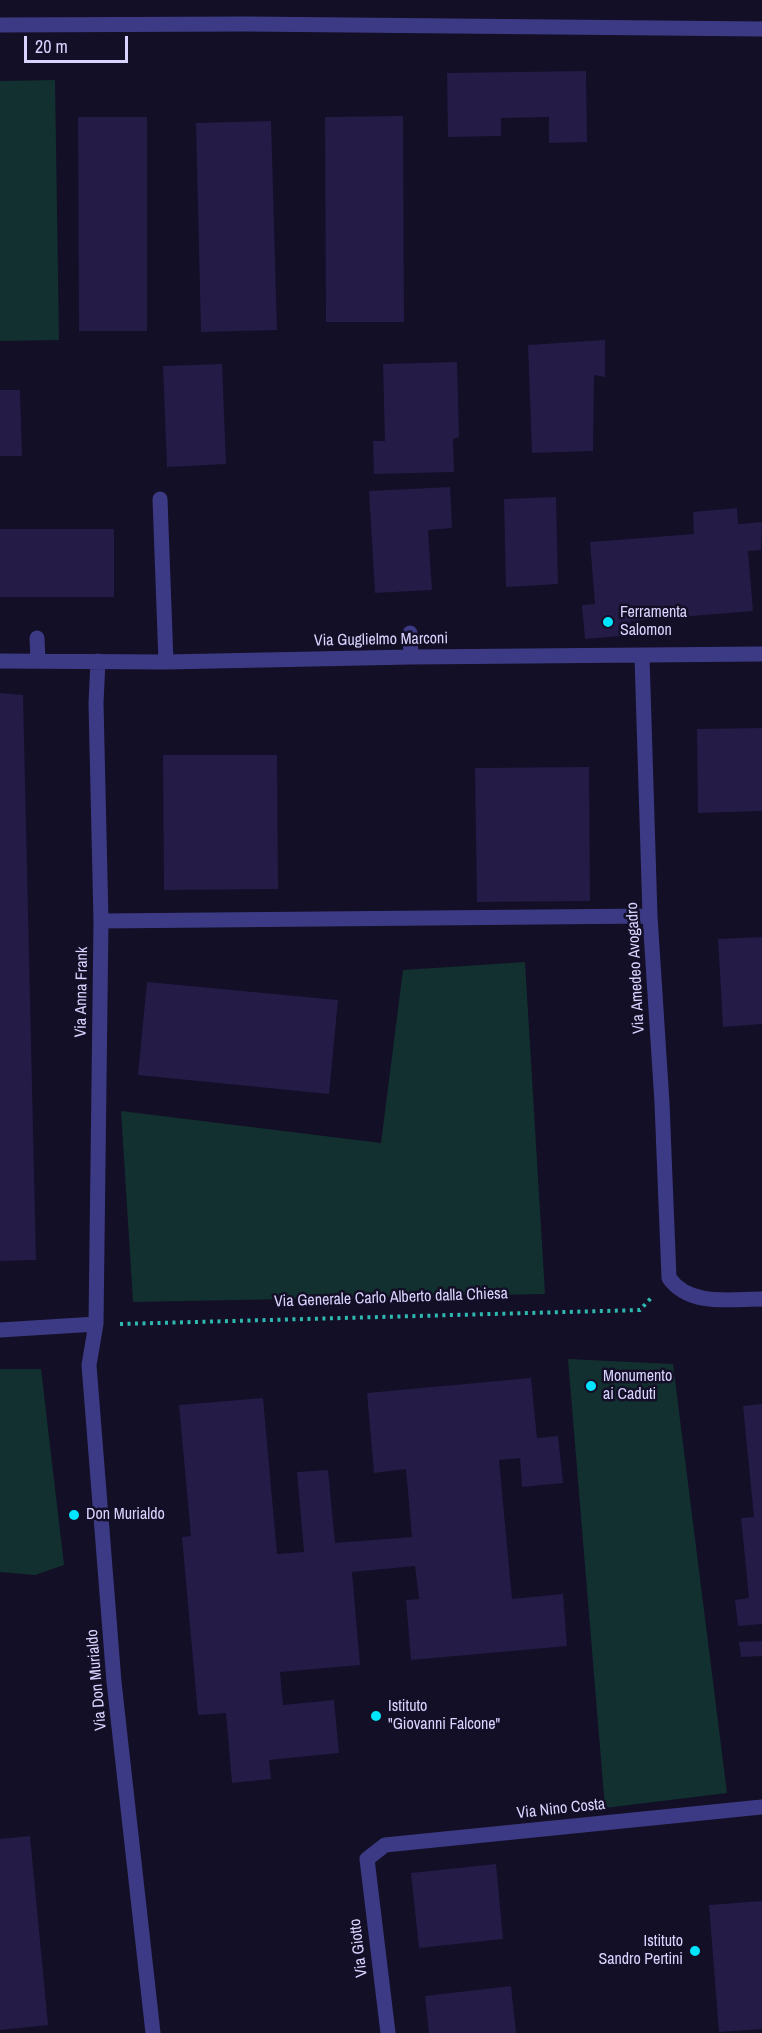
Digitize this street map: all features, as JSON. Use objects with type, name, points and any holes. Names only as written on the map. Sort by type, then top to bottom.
[{"type":"street","points":[[0,25],[246,24],[762,29]]},
{"type":"street","points":[[160,499],[166,662]]},
{"type":"street","points":[[410,633],[411,657]]},
{"type":"street","points":[[37,638],[38,661]]},
{"type":"street","name":"Via Guglielmo Marconi","points":[[0,661],[166,662],[762,654]]},
{"type":"street","name":"Via Amedeo Avogadro","points":[[642,656],[650,916],[662,1103],[669,1278]]},
{"type":"street","name":"Via Anna Frank","points":[[96,1324],[101,921],[96,703],[99,661]]},
{"type":"street","points":[[101,921],[650,916]]},
{"type":"street","points":[[669,1278],[686,1295],[706,1299],[762,1299]]},
{"type":"street","points":[[0,1330],[96,1324]]},
{"type":"street","name":"Via Don Murialdo","points":[[96,1324],[88,1365],[114,1682],[153,2033]]},
{"type":"street","name":"Via Nino Costa","points":[[367,1858],[385,1845],[762,1808]]},
{"type":"street","name":"Via Giotto","points":[[367,1858],[388,2033]]},
{"type":"path","name":"Via Generale Carlo Alberto dalla Chiesa","points":[[96,1324],[640,1310],[669,1278]]},
{"type":"green space","points":[[55,80],[59,340],[0,341],[0,81]]},
{"type":"green space","points":[[525,962],[545,1294],[133,1302],[121,1111],[381,1143],[403,970]]},
{"type":"green space","points":[[568,1359],[673,1364],[727,1793],[605,1808]]},
{"type":"green space","points":[[0,1369],[41,1369],[64,1565],[35,1575],[0,1572]]},
{"type":"building","points":[[586,71],[587,142],[549,143],[549,117],[501,118],[501,136],[448,137],[447,73]]},
{"type":"building","points":[[403,116],[404,322],[326,322],[325,117]]},
{"type":"building","points":[[78,117],[147,117],[147,331],[79,331]]},
{"type":"building","points":[[271,121],[277,330],[201,332],[196,123]]},
{"type":"building","points":[[605,340],[605,377],[594,375],[593,451],[532,453],[528,345]]},
{"type":"building","points":[[457,362],[459,437],[453,439],[454,472],[374,474],[373,441],[385,441],[383,364]]},
{"type":"building","points":[[222,364],[226,464],[167,467],[163,366]]},
{"type":"building","points":[[0,390],[20,390],[22,456],[0,456]]},
{"type":"building","points":[[450,487],[452,528],[428,530],[432,590],[375,593],[369,491]]},
{"type":"building","points":[[556,497],[558,584],[506,587],[504,499]]},
{"type":"building","points":[[737,508],[738,524],[762,522],[761,550],[748,551],[753,611],[630,621],[632,635],[585,639],[582,605],[595,604],[590,542],[694,534],[693,512]]},
{"type":"building","points":[[0,529],[114,529],[114,597],[0,597]]},
{"type":"building","points":[[0,693],[23,695],[36,1260],[0,1261]]},
{"type":"building","points":[[762,728],[762,811],[698,813],[697,729]]},
{"type":"building","points":[[163,755],[277,755],[278,889],[164,890]]},
{"type":"building","points":[[589,767],[590,901],[477,902],[475,768]]},
{"type":"building","points":[[762,937],[762,1024],[723,1027],[718,939]]},
{"type":"building","points":[[147,982],[338,1000],[329,1094],[138,1075]]},
{"type":"building","points":[[531,1378],[537,1438],[558,1436],[563,1483],[522,1487],[520,1458],[499,1460],[512,1599],[563,1594],[567,1646],[411,1660],[406,1600],[419,1599],[415,1566],[352,1572],[360,1665],[280,1672],[283,1705],[334,1700],[339,1753],[269,1760],[271,1779],[232,1783],[226,1713],[198,1715],[182,1537],[191,1536],[179,1405],[263,1398],[277,1554],[304,1552],[297,1472],[328,1470],[335,1543],[412,1537],[406,1469],[374,1473],[367,1393]]},
{"type":"building","points":[[762,1404],[762,1624],[738,1626],[735,1600],[749,1598],[741,1518],[754,1517],[743,1406]]},
{"type":"building","points":[[762,1641],[762,1656],[741,1657],[739,1642]]},
{"type":"building","points":[[30,1836],[48,2025],[0,2030],[0,1839]]},
{"type":"building","points":[[496,1864],[503,1939],[419,1948],[411,1873]]},
{"type":"building","points":[[762,1901],[762,2029],[719,2032],[709,1905]]},
{"type":"building","points":[[511,1986],[516,2033],[429,2033],[425,1996]]},
{"type":"place","name":"Ferramenta Salomon","points":[[608,622]]},
{"type":"place","name":"Monumento ai Caduti","points":[[591,1386]]},
{"type":"place","name":"Don Murialdo","points":[[74,1515]]},
{"type":"place","name":"Istituto \"Giovanni Falcone\"","points":[[376,1716]]},
{"type":"place","name":"Istituto Sandro Pertini","points":[[695,1951]]}]
